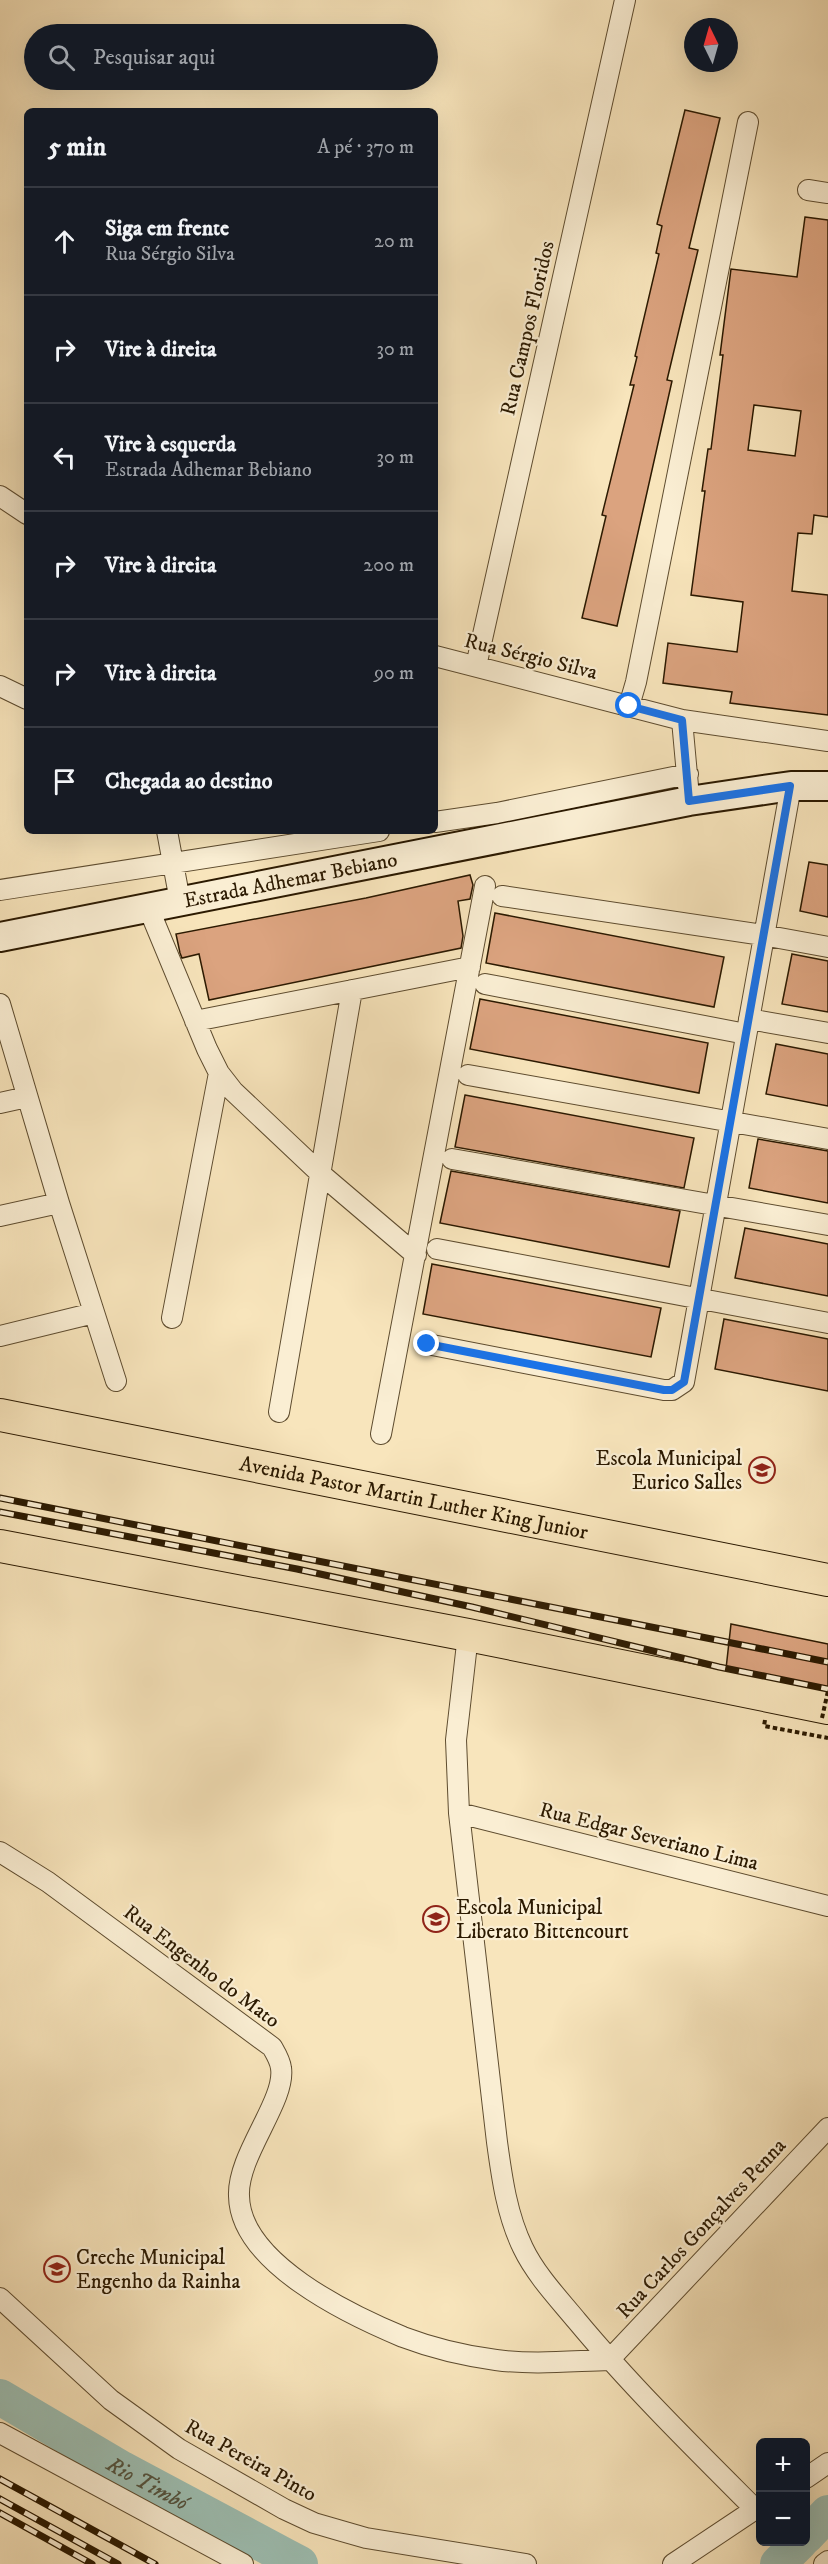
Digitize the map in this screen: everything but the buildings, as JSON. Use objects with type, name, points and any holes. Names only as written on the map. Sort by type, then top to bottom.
[{"type":"main road","name":"Estrada Adhemar Bebiano","points":[[0,937],[180,901],[688,787],[828,786]]},
{"type":"main road","name":"Avenida Pastor Martin Luther King Junior","points":[[0,1415],[828,1580]]},
{"type":"main road","points":[[0,1546],[468,1635],[825,1713]]},
{"type":"street","name":"Rua Campos Floridos","points":[[476,666],[625,0]]},
{"type":"street","points":[[629,706],[636,682],[748,122]]},
{"type":"street","points":[[807,190],[828,193]]},
{"type":"street","points":[[0,496],[24,512]]},
{"type":"street","name":"Rua Sérgio Silva","points":[[438,657],[682,720],[828,741]]},
{"type":"street","points":[[0,686],[24,698]]},
{"type":"street","points":[[682,720],[688,787]]},
{"type":"street","points":[[427,1344],[664,1390],[672,1390],[684,1382],[790,786]]},
{"type":"street","name":"Estrada Adhemar Bebiano","points":[[438,822],[688,787]]},
{"type":"street","points":[[167,834],[180,901]]},
{"type":"street","name":"Estrada Adhemar Bebiano","points":[[0,890],[359,834]]},
{"type":"street","points":[[381,1434],[485,886]]},
{"type":"street","points":[[502,896],[763,935],[828,947]]},
{"type":"street","points":[[148,907],[219,1073],[233,1091],[322,1175],[416,1255]]},
{"type":"street","points":[[195,1021],[470,967]]},
{"type":"street","points":[[484,984],[747,1026],[828,1033]]},
{"type":"street","points":[[279,1412],[322,1175],[352,990]]},
{"type":"street","points":[[0,1004],[59,1203],[116,1381]]},
{"type":"street","points":[[172,1318],[219,1073]]},
{"type":"street","points":[[468,1076],[828,1139]]},
{"type":"street","points":[[0,1103],[27,1097]]},
{"type":"street","points":[[452,1159],[828,1225]]},
{"type":"street","points":[[0,1216],[59,1203]]},
{"type":"street","points":[[437,1249],[828,1323]]},
{"type":"street","points":[[0,1336],[94,1313]]},
{"type":"street","points":[[468,1635],[456,1740],[459,1813],[503,2186],[512,2221],[523,2249],[542,2279],[609,2360],[756,2506]]},
{"type":"street","name":"Rua Edgar Severiano Lima","points":[[459,1813],[828,1906]]},
{"type":"street","name":"Rua Engenho do Mato","points":[[0,1852],[48,1882],[272,2047],[279,2059],[281,2079],[244,2164],[238,2194],[242,2216],[251,2235],[277,2263],[309,2288],[355,2316],[406,2338],[451,2351],[496,2360],[544,2362],[609,2360]]},
{"type":"street","name":"Rua Carlos Gonçalves Penna","points":[[609,2360],[828,2128]]},
{"type":"street","name":"Rua Pereira Pinto","points":[[0,2298],[111,2400],[179,2449],[284,2509],[314,2523],[366,2538],[526,2564]]},
{"type":"street","points":[[0,2433],[243,2564]]},
{"type":"street","points":[[810,2475],[828,2463]]},
{"type":"street","points":[[673,2564],[756,2509]]},
{"type":"street","points":[[824,2564],[828,2561]]},
{"type":"path","points":[[825,1713],[828,1690]]},
{"type":"path","points":[[766,1717],[764,1726],[828,1738]]},
{"type":"waterway","name":"Rio Timbó","points":[[0,2397],[122,2469],[300,2564]]},
{"type":"waterway","name":"Rio Timbó","points":[[810,2532],[828,2513]]},
{"type":"waterway","name":"Rio Timbó","points":[[778,2564],[796,2546]]},
{"type":"railway","points":[[0,1498],[828,1662]]},
{"type":"railway","points":[[0,1512],[297,1569],[472,1607],[719,1667],[828,1689]]},
{"type":"railway","points":[[0,2479],[155,2564]]},
{"type":"railway","points":[[0,2499],[118,2564]]},
{"type":"railway","points":[[0,2513],[92,2564]]},
{"type":"place","name":"Escola Municipal Eurico Salles","points":[[762,1470]]},
{"type":"place","name":"Escola Municipal Liberato Bittencourt","points":[[436,1919]]},
{"type":"place","name":"Creche Municipal Engenho da Rainha","points":[[57,2269]]},
{"type":"route","points":[[427,1344],[664,1390],[672,1390],[684,1382],[790,786],[689,801],[682,720],[629,706]]}]
